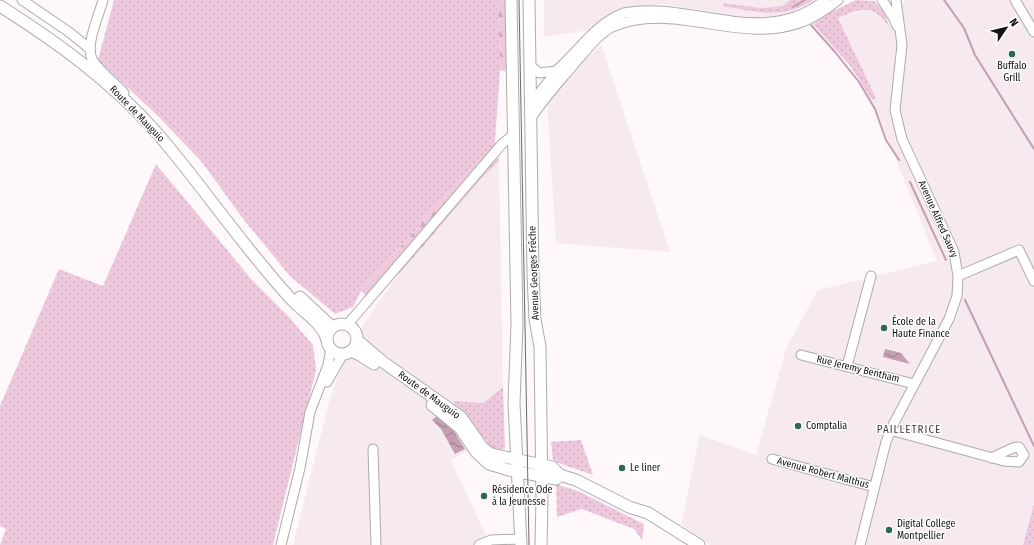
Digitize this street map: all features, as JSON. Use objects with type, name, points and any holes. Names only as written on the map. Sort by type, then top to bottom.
[{"type":"main road","name":"Avenue Georges Frêche","points":[[511,0],[517,337],[514,381],[521,542]]},
{"type":"main road","name":"Avenue Georges Frêche","points":[[529,0],[533,275],[535,319],[540,347],[542,464],[541,545]]},
{"type":"main road","name":"Route de Mauguio","points":[[0,6],[68,52],[104,80],[156,132],[293,301],[315,321],[325,334],[329,344]]},
{"type":"main road","points":[[513,104],[531,103]]},
{"type":"main road","points":[[513,120],[531,118]]},
{"type":"main road","name":"Route de Mauguio","points":[[249,248],[332,327]]},
{"type":"main road","points":[[339,324],[347,325],[355,331],[357,340],[347,352],[338,353],[329,344],[327,335],[332,327],[339,324]]},
{"type":"main road","name":"Route de Mauguio","points":[[357,340],[383,362],[461,417],[482,447],[491,454],[552,466],[560,474],[576,480],[629,507]]},
{"type":"main road","name":"Route de Mauguio","points":[[347,352],[360,355],[448,417],[460,428],[483,460],[496,467],[556,479],[560,474]]},
{"type":"main road","points":[[629,507],[688,545]]},
{"type":"main road","points":[[629,507],[648,513],[699,545]]},
{"type":"street","points":[[22,0],[70,32],[90,49]]},
{"type":"street","points":[[103,0],[90,49],[93,61],[100,70],[130,99],[156,132]]},
{"type":"street","points":[[531,103],[560,67],[600,28],[613,18],[636,9],[668,6],[750,20],[768,21],[782,20],[798,15],[825,0]]},
{"type":"street","points":[[531,118],[554,87],[602,34],[619,23],[651,14],[668,14],[750,28],[768,28],[801,23],[817,15],[838,0]]},
{"type":"street","name":"Avenue Alfred Sauvy","points":[[882,0],[893,17],[902,45]]},
{"type":"street","name":"Avenue Alfred Sauvy","points":[[860,545],[890,430],[949,319],[957,296],[958,276],[954,252],[902,139],[896,120],[895,92],[902,45],[896,0]]},
{"type":"street","points":[[1015,0],[1034,32]]},
{"type":"street","points":[[70,32],[92,37]]},
{"type":"street","points":[[530,65],[539,73],[551,73],[560,67]]},
{"type":"street","points":[[347,325],[502,144],[514,134]]},
{"type":"street","points":[[958,276],[1019,250],[1034,280]]},
{"type":"street","points":[[847,366],[871,276]]},
{"type":"street","points":[[281,545],[307,432],[310,412],[328,365],[329,344]]},
{"type":"street","points":[[307,432],[324,388],[347,352]]},
{"type":"street","name":"Rue Jeremy Bentham","points":[[801,355],[914,384]]},
{"type":"street","points":[[890,430],[991,458]]},
{"type":"street","points":[[373,449],[376,545]]},
{"type":"street","name":"Avenue Robert Malthus","points":[[772,459],[874,487]]},
{"type":"street","points":[[479,545],[491,540],[521,542]]},
{"type":"shaded area","points":[[544,0],[799,0],[795,15],[764,20],[663,4],[617,9],[590,30],[544,37]]},
{"type":"shaded area","points":[[905,0],[1034,0],[1034,504],[1023,545],[710,545],[681,524],[700,435],[756,455],[786,349],[818,290],[937,261],[872,100],[876,98],[838,18],[860,9],[871,10],[885,21],[890,28]]},
{"type":"shaded area","points":[[601,44],[670,252],[556,243],[547,102]]},
{"type":"shaded area","points":[[499,161],[503,387],[483,403],[454,401],[469,451],[451,460],[486,536],[495,545],[293,545],[330,398],[339,374],[365,322],[399,274],[482,178]]},
{"type":"green space","points":[[114,0],[498,0],[500,70],[495,141],[361,291],[353,307],[335,314],[290,276],[244,220],[201,161],[157,115],[98,60]]},
{"type":"green space","points":[[498,0],[507,0],[508,72],[500,70]]},
{"type":"green space","points":[[790,0],[814,0],[791,10],[769,13],[723,6],[723,3],[761,8],[783,6]]},
{"type":"green space","points":[[856,0],[874,1],[884,12],[890,28],[884,20],[873,11],[861,10],[838,18],[876,98],[872,100],[851,67],[813,24],[831,12]]},
{"type":"green space","points":[[495,141],[499,161],[482,178],[399,274],[387,281],[370,300],[361,291]]},
{"type":"green space","points":[[156,164],[252,280],[289,317],[313,345],[316,370],[273,545],[0,545],[6,529],[0,526],[0,406],[59,269],[103,286]]},
{"type":"green space","points":[[503,387],[505,448],[500,451],[490,446],[466,414],[454,405],[454,401],[483,403]]},
{"type":"green space","points":[[581,440],[593,475],[553,461],[551,442]]},
{"type":"green space","points":[[556,484],[578,491],[644,524],[642,540],[634,529],[582,509],[557,517]]},
{"type":"green space","points":[[1034,504],[1034,545],[1023,545]]},
{"type":"water","points":[[885,349],[901,353],[910,364],[883,357]]},
{"type":"water","points":[[437,416],[453,430],[465,449],[455,454],[441,429],[432,420]]},
{"type":"waterway","points":[[793,7],[805,0]]},
{"type":"waterway","points":[[944,0],[964,28],[975,55],[1034,149]]},
{"type":"waterway","points":[[811,25],[859,82],[875,109],[886,140],[899,160]]},
{"type":"waterway","points":[[910,182],[946,260]]},
{"type":"waterway","points":[[965,300],[1034,446]]},
{"type":"tram line","points":[[519,0],[529,545]]},
{"type":"place","name":"Buffalo Grill","points":[[1012,54]]},
{"type":"place","name":"École de la Haute Finance","points":[[884,328]]},
{"type":"place","name":"Comptalia","points":[[798,426]]},
{"type":"place","name":"Le liner","points":[[622,468]]},
{"type":"place","name":"Résidence Ode à la Jeunesse","points":[[484,496]]},
{"type":"place","name":"Digital College Montpellier","points":[[889,530]]},
{"type":"district","name":"PAILLETRICE","points":[[909,429]]}]
